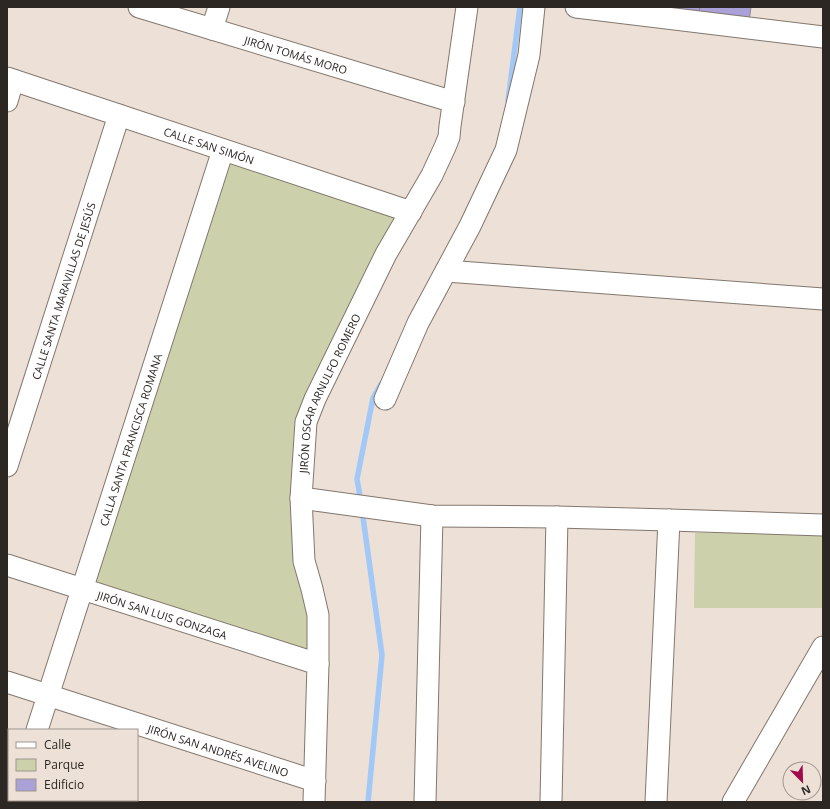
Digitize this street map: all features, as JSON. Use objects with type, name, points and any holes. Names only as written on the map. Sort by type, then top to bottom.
[{"type":"street","name":"JIRÓN TOMÁS MORO","points":[[139,7],[454,102]]},
{"type":"street","points":[[212,29],[219,7]]},
{"type":"street","name":"JIRÓN OSCAR ARNULFO ROMERO","points":[[314,802],[318,616],[304,561],[301,498],[306,422],[315,399],[386,254],[432,175],[449,137],[467,7]]},
{"type":"street","points":[[385,399],[418,323],[470,226],[506,150],[529,55],[534,7]]},
{"type":"street","points":[[576,7],[823,37]]},
{"type":"street","points":[[7,101],[10,79]]},
{"type":"street","name":"CALLE SAN SIMÓN","points":[[10,79],[411,212]]},
{"type":"street","name":"CALLE SANTA MARAVILLAS DE JESÚS","points":[[7,466],[119,115]]},
{"type":"street","name":"CALLA SANTA FRANCISCA ROMANA","points":[[37,729],[224,150]]},
{"type":"street","points":[[446,271],[823,299]]},
{"type":"street","points":[[301,498],[432,516],[557,517],[823,525]]},
{"type":"street","points":[[425,802],[432,516]]},
{"type":"street","points":[[551,802],[557,517]]},
{"type":"street","points":[[656,802],[669,520]]},
{"type":"street","name":"JIRÓN SAN LUIS GONZAGA","points":[[7,565],[318,664]]},
{"type":"street","points":[[733,802],[823,647]]},
{"type":"street","name":"JIRÓN SAN ANDRÉS AVELINO","points":[[7,682],[315,781]]},
{"type":"street","points":[[15,801],[21,802]]},
{"type":"green space","points":[[231,162],[396,215],[306,392],[300,408],[297,427],[292,546],[299,582],[308,610],[309,653],[93,586]]},
{"type":"green space","points":[[695,533],[823,533],[823,608],[694,608]]},
{"type":"building","points":[[627,7],[700,7],[698,16]]},
{"type":"building","points":[[700,7],[751,7],[749,22],[698,16]]},
{"type":"waterway","points":[[508,101],[520,7]]},
{"type":"waterway","points":[[361,502],[357,479],[373,398],[381,384]]},
{"type":"waterway","points":[[362,510],[382,655],[368,802]]}]
